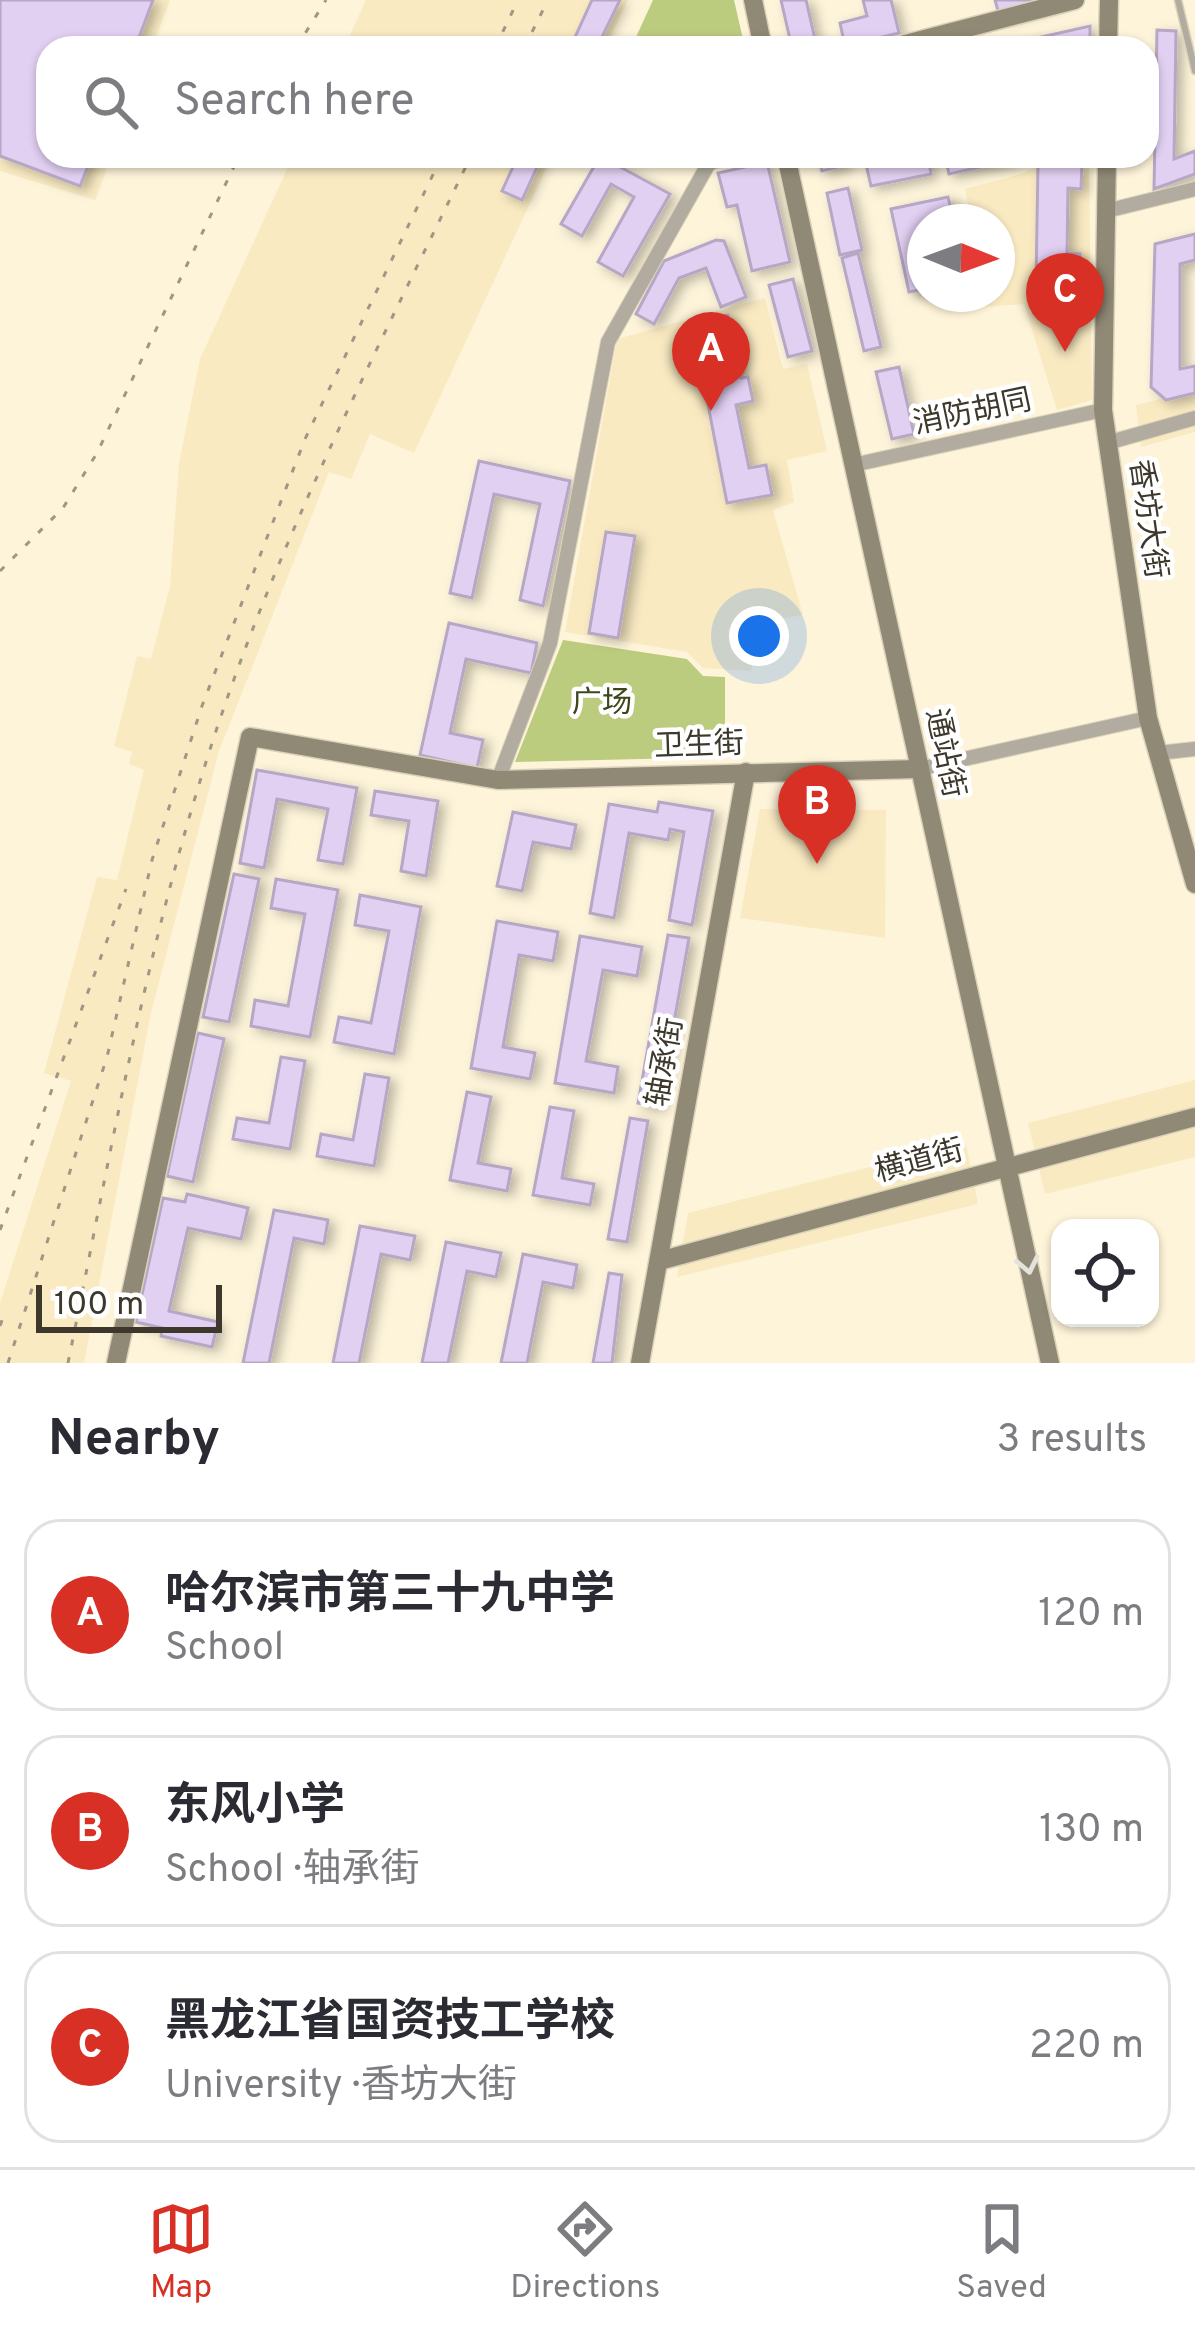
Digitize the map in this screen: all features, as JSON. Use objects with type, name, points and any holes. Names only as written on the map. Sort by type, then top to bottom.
[{"type":"street","points":[[753,0],[760,36]]},
{"type":"street","points":[[936,36],[1075,0]]},
{"type":"street","points":[[1108,0],[1108,36]]},
{"type":"street","points":[[498,780],[550,643],[608,342],[697,168]]},
{"type":"street","name":"通站街","points":[[789,168],[1050,1363]]},
{"type":"street","name":"香坊大街","points":[[1107,168],[1103,410],[1107,443],[1148,718],[1195,884]]},
{"type":"street","points":[[1106,211],[1195,189]]},
{"type":"street","name":"消防胡同","points":[[853,465],[1103,410]]},
{"type":"street","points":[[1107,443],[1195,418]]},
{"type":"street","name":"卫生街","points":[[116,1363],[250,737],[498,780],[919,769],[1148,718]]},
{"type":"street","points":[[1158,753],[1195,749]]},
{"type":"street","name":"轴承街","points":[[640,1363],[746,772]]},
{"type":"street","name":"横道街","points":[[659,1261],[1195,1117]]},
{"type":"lane","points":[[1178,0],[1195,71]]},
{"type":"shaded area","points":[[0,0],[170,0],[156,36],[36,36],[36,168],[107,168],[95,200],[0,171]]},
{"type":"shaded area","points":[[366,0],[628,0],[611,36],[350,36]]},
{"type":"shaded area","points":[[288,168],[546,168],[414,453],[370,434],[351,479],[329,472],[219,751],[151,1013],[84,1363],[0,1363],[0,1303],[71,1081],[44,1073],[97,877],[117,880],[144,770],[129,764],[132,752],[114,746],[137,656],[151,659],[170,586],[179,463],[200,359]]},
{"type":"shaded area","points":[[1032,168],[1089,168],[1092,400],[1057,410],[1024,304],[1015,305],[1015,204],[968,204],[965,189]]},
{"type":"shaded area","points":[[765,298],[783,369],[807,364],[827,451],[787,460],[794,502],[773,510],[803,615],[761,622],[751,671],[703,668],[687,652],[565,632],[617,339]]},
{"type":"shaded area","points":[[1195,390],[1195,432],[1141,447],[1136,405]]},
{"type":"shaded area","points":[[760,809],[886,810],[885,938],[740,918]]},
{"type":"shaded area","points":[[1195,1080],[1195,1157],[1045,1194],[1028,1123]]},
{"type":"shaded area","points":[[966,1143],[978,1204],[677,1277],[688,1213]]},
{"type":"green space","points":[[653,0],[734,0],[742,36],[636,36]]},
{"type":"green space","name":"广场","points":[[563,640],[687,659],[703,676],[725,677],[725,757],[515,762]]},
{"type":"building","points":[[0,0],[153,0],[140,36],[36,36],[36,168],[87,168],[80,186],[0,156]]},
{"type":"building","points":[[592,0],[620,0],[602,36],[576,36]]},
{"type":"building","points":[[781,0],[806,0],[814,36],[789,36]]},
{"type":"building","points":[[863,0],[891,0],[899,33],[843,36],[840,23],[867,16]]},
{"type":"building","points":[[995,0],[1064,0],[1000,18]]},
{"type":"building","points":[[1090,26],[1090,36],[1046,36]]},
{"type":"building","points":[[1157,30],[1176,31],[1174,159],[1195,151],[1195,174],[1154,189],[1154,168],[1159,168]]},
{"type":"building","points":[[513,168],[537,168],[522,200],[502,191]]},
{"type":"building","points":[[593,168],[622,168],[670,194],[623,276],[598,262],[634,197],[611,184],[582,236],[561,224]]},
{"type":"building","points":[[768,168],[790,262],[752,271],[737,205],[727,207],[718,173]]},
{"type":"building","points":[[867,168],[930,168],[931,174],[871,186]]},
{"type":"building","points":[[1038,168],[1082,168],[1081,189],[1068,188],[1067,253],[1080,254],[1080,283],[1036,282]]},
{"type":"building","points":[[848,188],[862,250],[840,255],[827,193]]},
{"type":"building","points":[[948,197],[950,204],[915,204]]},
{"type":"building","points":[[907,206],[907,283],[891,209]]},
{"type":"building","points":[[1195,234],[1195,260],[1180,264],[1180,369],[1195,366],[1195,393],[1166,400],[1151,387],[1155,244]]},
{"type":"building","points":[[724,241],[746,297],[721,307],[706,268],[679,278],[654,324],[636,314],[664,261]]},
{"type":"building","points":[[858,253],[881,347],[864,351],[842,258]]},
{"type":"building","points":[[793,279],[812,351],[788,357],[769,285]]},
{"type":"building","points":[[728,315],[741,378],[748,377],[753,401],[736,405],[749,468],[766,465],[772,495],[727,503],[692,322]]},
{"type":"building","points":[[899,367],[914,434],[892,439],[876,372]]},
{"type":"building","points":[[479,461],[570,481],[543,606],[520,600],[540,504],[494,494],[472,598],[450,593]]},
{"type":"building","points":[[606,532],[635,536],[618,638],[589,633]]},
{"type":"building","points":[[449,623],[537,643],[531,673],[466,659],[450,733],[483,740],[477,768],[420,755]]},
{"type":"building","points":[[257,770],[357,788],[343,864],[318,860],[328,809],[277,799],[264,868],[240,863]]},
{"type":"building","points":[[375,791],[438,801],[426,876],[401,871],[409,821],[371,815]]},
{"type":"building","points":[[659,802],[713,811],[692,925],[669,920],[684,832],[670,829],[668,840],[629,833],[614,918],[590,913],[609,804],[657,812]]},
{"type":"building","points":[[513,812],[576,825],[571,849],[533,842],[522,891],[497,886]]},
{"type":"building","points":[[234,874],[259,879],[229,1022],[203,1017]]},
{"type":"building","points":[[276,879],[338,890],[310,1037],[251,1026],[255,1000],[288,1006],[305,914],[271,908]]},
{"type":"building","points":[[360,895],[421,907],[394,1054],[334,1042],[339,1017],[371,1023],[389,931],[355,925]]},
{"type":"building","points":[[497,921],[558,932],[553,961],[519,955],[503,1047],[535,1053],[530,1079],[471,1068]]},
{"type":"building","points":[[668,935],[689,938],[659,1107],[638,1103]]},
{"type":"building","points":[[580,936],[642,947],[637,976],[603,970],[586,1061],[618,1067],[614,1093],[555,1083]]},
{"type":"building","points":[[198,1033],[224,1039],[193,1182],[167,1176]]},
{"type":"building","points":[[281,1057],[305,1061],[290,1149],[233,1139],[237,1118],[269,1123]]},
{"type":"building","points":[[365,1074],[389,1078],[374,1166],[317,1156],[321,1134],[353,1140]]},
{"type":"building","points":[[467,1092],[491,1097],[478,1163],[511,1169],[507,1191],[450,1180]]},
{"type":"building","points":[[550,1107],[574,1111],[562,1178],[594,1184],[590,1205],[533,1195]]},
{"type":"building","points":[[630,1118],[648,1121],[627,1242],[608,1239]]},
{"type":"building","points":[[187,1194],[248,1208],[241,1239],[188,1228],[169,1311],[218,1322],[212,1347],[161,1336],[162,1328],[136,1322],[163,1198],[185,1202]]},
{"type":"building","points":[[274,1210],[328,1220],[324,1244],[294,1238],[269,1363],[243,1363]]},
{"type":"building","points":[[360,1226],[415,1236],[410,1260],[381,1254],[359,1363],[333,1363]]},
{"type":"building","points":[[446,1242],[501,1253],[496,1277],[467,1271],[448,1363],[422,1363]]},
{"type":"building","points":[[523,1254],[577,1265],[573,1288],[543,1282],[527,1363],[501,1363]]},
{"type":"building","points":[[609,1273],[622,1275],[612,1363],[593,1363]]},
{"type":"railway","points":[[304,36],[326,0]]},
{"type":"railway","points":[[501,36],[518,0]]},
{"type":"railway","points":[[530,36],[548,0]]},
{"type":"railway","points":[[0,571],[63,508],[97,453],[233,168]]},
{"type":"railway","points":[[8,1363],[107,1057],[152,860],[202,706],[305,439],[436,168]]},
{"type":"railway","points":[[68,1363],[146,985],[206,762],[294,530],[465,168]]},
{"type":"railway","points":[[0,1230],[126,889]]},
{"type":"railway","points":[[0,1326],[6,1309]]},
{"type":"place","name":"黑龙江省国资技工学校","points":[[1065,352]]},
{"type":"place","name":"哈尔滨市第三十九中学","points":[[711,411]]},
{"type":"place","name":"东风小学","points":[[817,864]]}]
